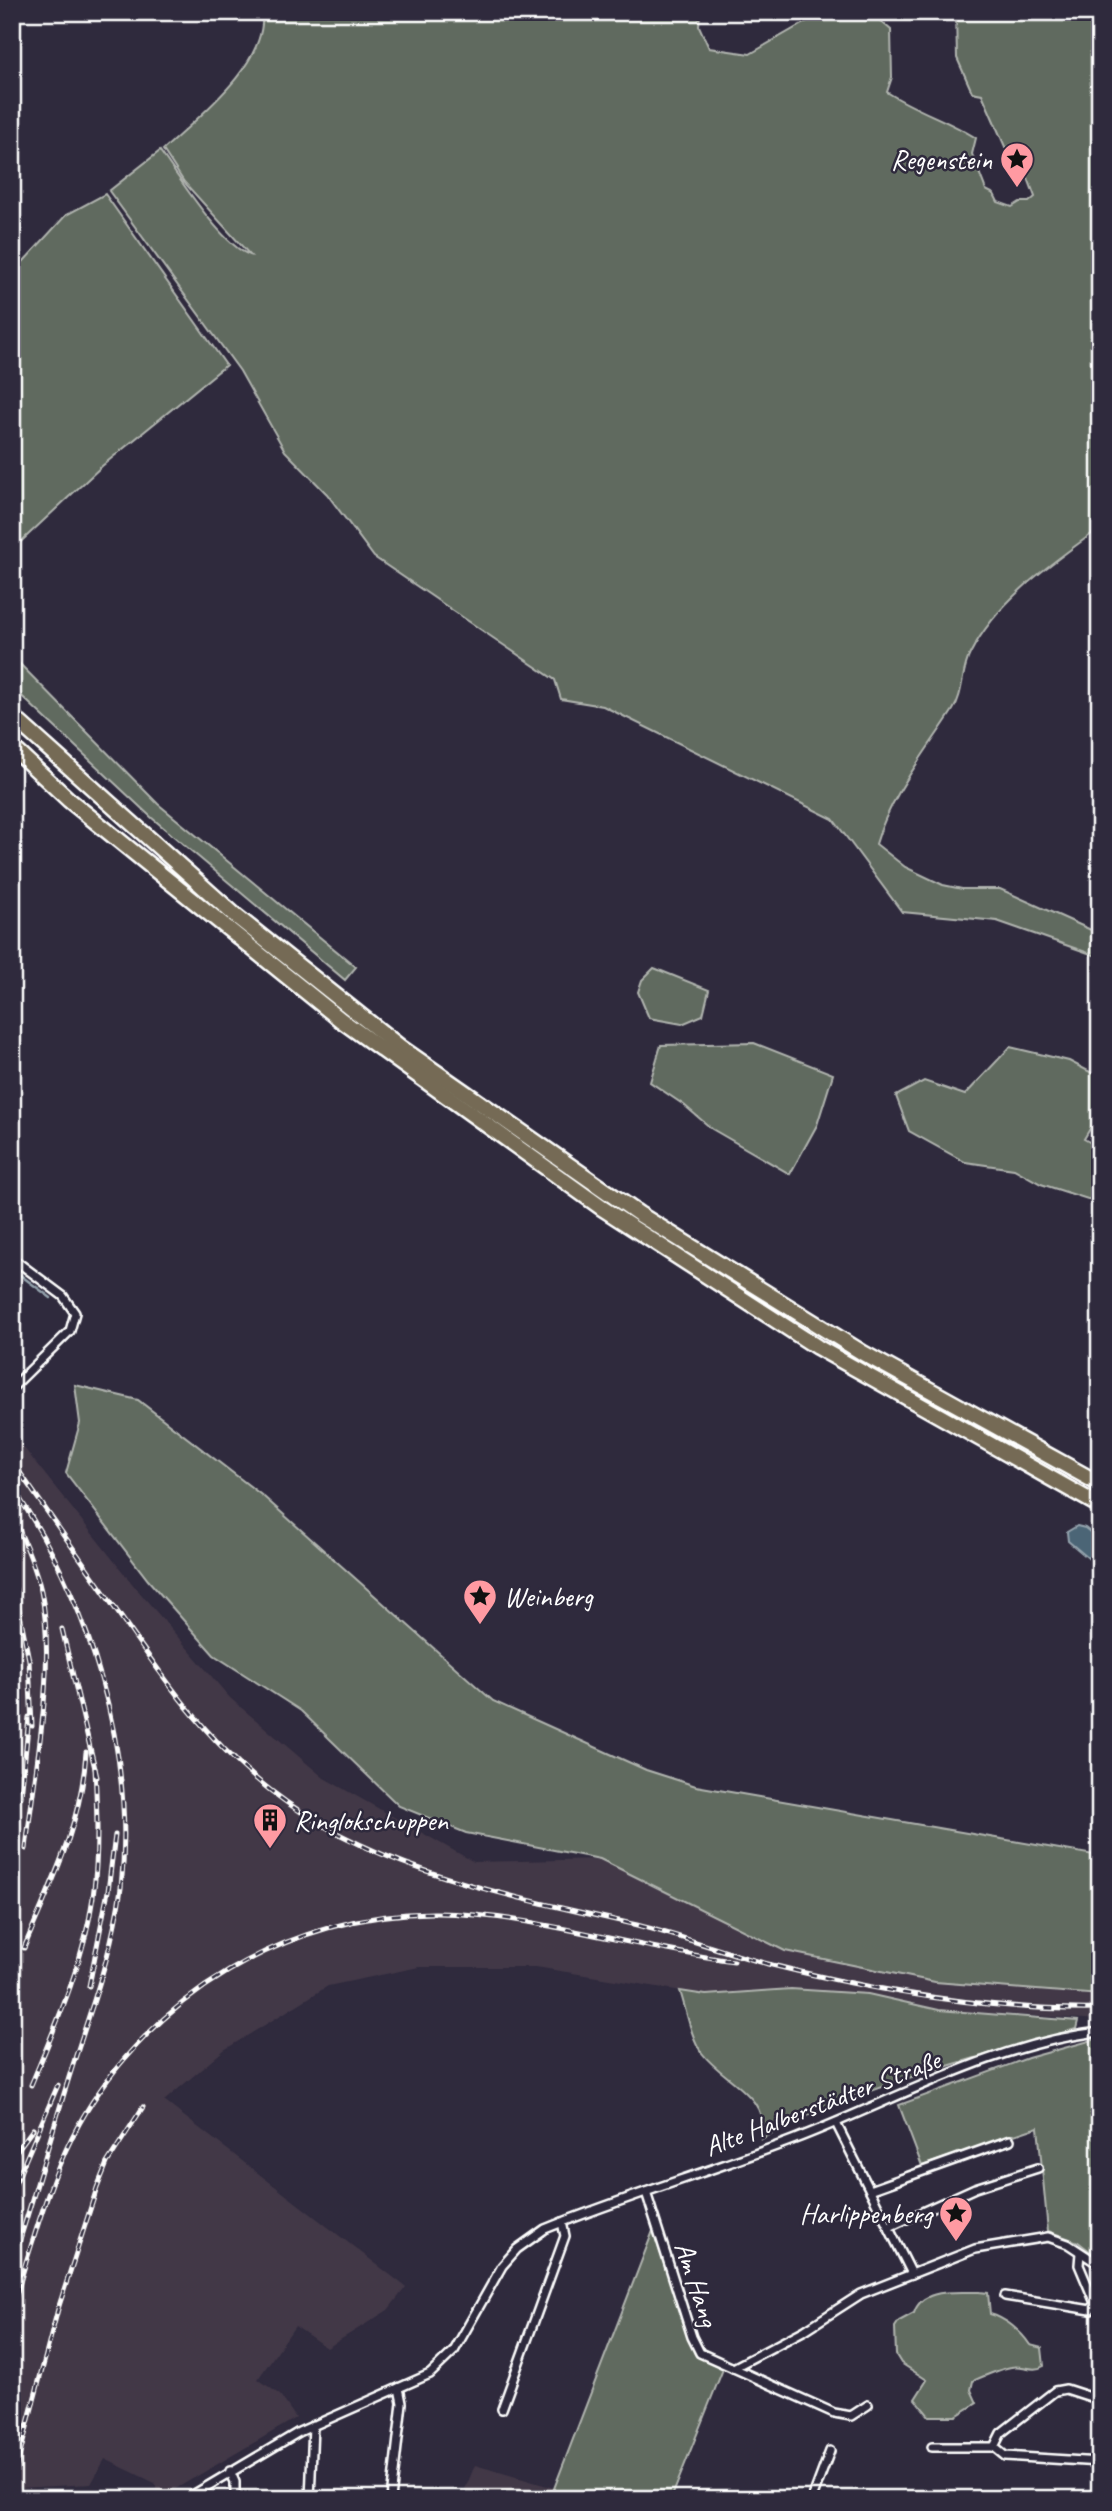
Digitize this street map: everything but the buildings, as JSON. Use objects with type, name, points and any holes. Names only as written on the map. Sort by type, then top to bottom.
[{"type":"highway","points":[[12,716],[237,917],[412,1055],[639,1214],[863,1353],[1100,1484]]},
{"type":"highway","points":[[12,747],[69,800],[341,1020],[602,1208],[817,1347],[1100,1506]]},
{"type":"street","points":[[12,1258],[63,1296],[75,1313],[74,1323],[60,1342],[12,1388]]},
{"type":"street","name":"Alte Halberstädter Straße","points":[[186,2499],[313,2425],[430,2374],[449,2357],[502,2266],[533,2235],[562,2222],[836,2123],[967,2068],[1044,2043],[1100,2032]]},
{"type":"street","points":[[836,2123],[912,2274]]},
{"type":"street","points":[[870,2190],[1010,2140]]},
{"type":"street","points":[[889,2227],[975,2188],[1038,2168]]},
{"type":"street","name":"Am Hang","points":[[646,2192],[700,2353],[834,2413],[851,2416],[868,2405]]},
{"type":"street","points":[[502,2409],[565,2236],[562,2222]]},
{"type":"street","points":[[733,2368],[805,2330],[861,2294],[946,2258],[1009,2241],[1048,2236],[1100,2265]]},
{"type":"street","points":[[1004,2296],[1091,2310],[1095,2303],[1079,2265],[1080,2253]]},
{"type":"street","points":[[391,2499],[402,2403],[400,2388]]},
{"type":"street","points":[[994,2447],[1001,2433],[1055,2391],[1066,2389],[1100,2400]]},
{"type":"street","points":[[310,2499],[313,2425]]},
{"type":"street","points":[[932,2447],[994,2447],[1005,2456],[1100,2462]]},
{"type":"street","points":[[812,2499],[830,2451]]},
{"type":"street","points":[[230,2471],[235,2482],[235,2499]]},
{"type":"shaded area","points":[[262,12],[700,12],[699,26],[709,48],[750,54],[823,12],[870,12],[891,30],[892,77],[887,92],[976,138],[972,154],[986,190],[994,194],[998,202],[1012,207],[1020,202],[1029,202],[1035,197],[1028,178],[1006,149],[982,94],[972,92],[957,58],[956,12],[1100,12],[1100,528],[1011,599],[982,634],[967,661],[957,703],[899,792],[876,844],[905,867],[943,885],[962,889],[1000,889],[1100,934],[1100,957],[997,921],[902,912],[833,819],[603,706],[561,699],[555,680],[374,557],[327,494],[285,451],[240,371],[109,191],[160,151],[214,225],[239,249],[250,255],[184,182],[163,150],[211,106],[243,70],[261,32]]},
{"type":"shaded area","points":[[105,194],[226,365],[102,466],[12,550],[12,274],[66,215]]},
{"type":"shaded area","points":[[12,656],[158,804],[356,967],[345,980],[152,818],[12,687]]},
{"type":"shaded area","points":[[654,968],[709,990],[703,1015],[682,1024],[649,1018],[638,992],[642,980]]},
{"type":"shaded area","points":[[754,1043],[833,1074],[817,1125],[790,1174],[712,1129],[684,1105],[650,1082],[661,1045]]},
{"type":"shaded area","points":[[1010,1047],[1069,1061],[1100,1077],[1100,1112],[1084,1139],[1100,1148],[1100,1203],[1041,1184],[1014,1169],[965,1162],[909,1131],[896,1096],[924,1081],[965,1095]]},
{"type":"shaded area","points":[[75,1385],[138,1400],[264,1497],[493,1701],[646,1770],[696,1786],[1100,1856],[1100,1995],[935,1982],[785,1951],[600,1859],[466,1833],[399,1806],[301,1711],[214,1655],[148,1580],[66,1473],[80,1423]]},
{"type":"shaded area","points":[[12,1433],[130,1581],[230,1698],[324,1778],[474,1862],[600,1859],[785,1951],[935,1982],[1100,1995],[1100,2020],[942,2010],[868,1994],[791,1989],[706,1995],[536,1967],[419,1967],[328,1986],[224,2050],[164,2101],[406,2287],[388,2310],[327,2348],[295,2326],[258,2379],[280,2395],[296,2418],[160,2498],[155,2483],[105,2459],[91,2484],[18,2488],[12,2499]]},
{"type":"shaded area","points":[[791,1989],[868,1994],[939,2010],[1078,2021],[1076,2029],[875,2089],[798,2120],[761,2139],[762,2124],[753,2100],[702,2053],[692,2032],[680,1991],[706,1995]]},
{"type":"shaded area","points":[[1100,2038],[1100,2259],[1078,2242],[1048,2231],[1038,2127],[922,2166],[899,2105],[1028,2058]]},
{"type":"shaded area","points":[[653,2231],[695,2354],[723,2369],[671,2499],[550,2499]]},
{"type":"shaded area","points":[[988,2293],[990,2314],[1012,2326],[1030,2345],[1042,2348],[1044,2366],[1035,2369],[1011,2367],[973,2381],[971,2390],[977,2403],[956,2416],[929,2416],[915,2399],[927,2380],[901,2363],[896,2355],[895,2327],[899,2321],[914,2313],[924,2299],[932,2295]]},
{"type":"shaded area","points":[[475,2465],[554,2488],[550,2499],[461,2499]]},
{"type":"water","points":[[1077,1526],[1085,1528],[1100,1540],[1100,1568],[1068,1541],[1067,1532]]},
{"type":"waterway","points":[[12,1269],[51,1298]]},
{"type":"waterway","points":[[1093,1619],[1100,1620]]},
{"type":"railway","points":[[12,1461],[147,1655],[203,1727],[270,1790],[311,1818],[354,1842],[399,1861],[493,1891],[653,1929],[808,1974],[891,1991],[974,2003],[1100,2009]]},
{"type":"railway","points":[[12,1487],[64,1577],[101,1678],[121,1784],[124,1836],[121,1888],[107,1958],[12,2264]]},
{"type":"railway","points":[[12,1515],[25,1543],[41,1591],[47,1652],[42,1719],[26,1849]]},
{"type":"railway","points":[[12,1574],[29,1660],[32,1726]]},
{"type":"railway","points":[[62,1629],[97,1777]]},
{"type":"railway","points":[[21,1797],[29,1717]]},
{"type":"railway","points":[[24,1948],[72,1828],[86,1752]]},
{"type":"railway","points":[[31,2085],[68,1993],[89,1921],[97,1848],[95,1768]]},
{"type":"railway","points":[[89,1986],[108,1891],[115,1835]]},
{"type":"railway","points":[[12,2314],[25,2265],[59,2165],[79,2124],[108,2079],[144,2038],[184,2002],[229,1971],[277,1946],[328,1928],[382,1917],[436,1913],[511,1919],[734,1961]]},
{"type":"railway","points":[[12,2191],[58,2085]]},
{"type":"railway","points":[[12,2484],[58,2309],[97,2188],[107,2163],[143,2107]]},
{"type":"railway","points":[[12,2157],[33,2129]]},
{"type":"place","name":"Regenstein","points":[[1017,189]]},
{"type":"place","name":"Weinberg","points":[[480,1626]]},
{"type":"place","name":"Ringlokschuppen","points":[[270,1850]]},
{"type":"place","name":"Harlippenberg","points":[[956,2243]]}]
